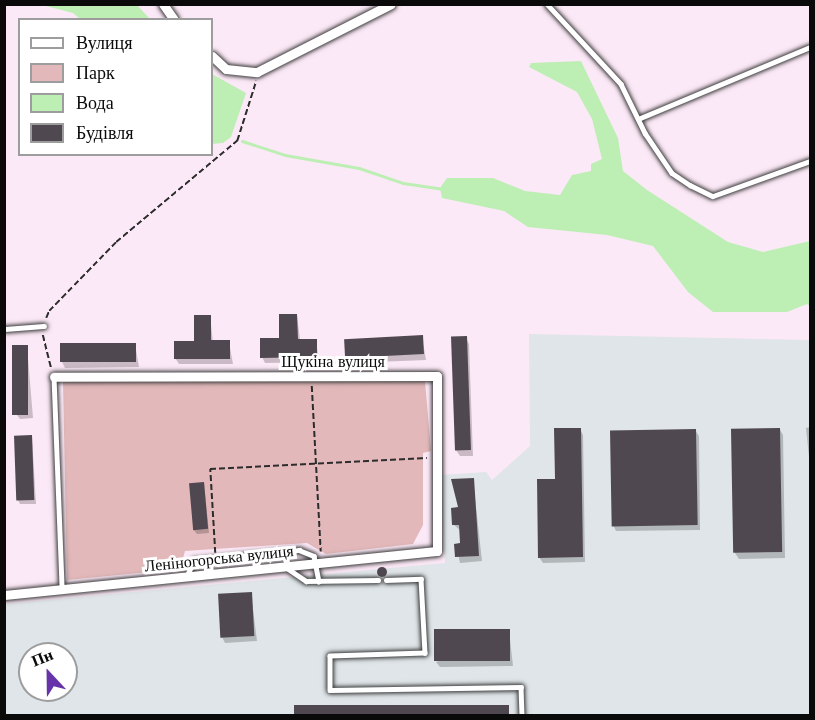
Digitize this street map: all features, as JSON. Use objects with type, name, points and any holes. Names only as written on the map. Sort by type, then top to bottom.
[{"type":"street","points":[[163,4],[173,18]]},
{"type":"street","points":[[213,57],[226,69],[257,72],[391,4]]},
{"type":"street","name":"Щукіна вулиця","points":[[54,377],[437,376],[437,551]]},
{"type":"street","name":"Леніногорська вулиця","points":[[4,595],[437,551]]},
{"type":"lane","points":[[547,4],[621,84],[638,119],[672,173],[713,196],[810,160]]},
{"type":"lane","points":[[638,119],[810,47]]},
{"type":"lane","points":[[4,329],[44,326]]},
{"type":"lane","points":[[54,377],[62,589]]},
{"type":"lane","points":[[187,575],[194,561],[299,550],[314,556],[319,563],[319,582]]},
{"type":"lane","points":[[284,566],[297,578],[319,582],[378,580]]},
{"type":"lane","points":[[386,580],[421,579],[425,653],[330,656],[330,690],[521,687],[522,716]]},
{"type":"path","points":[[54,377],[42,337],[49,311],[116,242],[237,141],[253,96],[257,72]]},
{"type":"path","points":[[311,376],[317,463],[319,563]]},
{"type":"path","points":[[215,558],[210,469],[437,458]]},
{"type":"shaded area","points":[[529,334],[810,340],[810,715],[5,716],[5,604],[445,563],[440,475],[486,472],[492,480],[530,446]]},
{"type":"green space","points":[[425,381],[431,451],[423,453],[423,525],[413,544],[326,554],[307,543],[185,551],[180,569],[67,580],[63,382]]},
{"type":"water","points":[[42,5],[137,5],[149,18],[79,18],[73,13]]},
{"type":"water","points":[[581,61],[618,138],[623,171],[647,190],[728,242],[763,252],[810,241],[810,306],[807,304],[787,312],[713,312],[688,292],[653,246],[607,235],[528,227],[504,211],[442,198],[440,188],[447,178],[493,178],[525,191],[560,195],[572,175],[591,171],[591,164],[602,159],[592,119],[577,92],[529,67],[531,63]]},
{"type":"water","points":[[213,75],[246,93],[231,137],[223,143],[213,144]]},
{"type":"building","points":[[279,314],[297,314],[298,339],[317,339],[317,357],[260,358],[260,338],[279,338]]},
{"type":"building","points":[[194,315],[211,315],[211,340],[230,340],[230,359],[174,359],[174,341],[194,341]]},
{"type":"building","points":[[423,335],[424,354],[345,358],[344,339]]},
{"type":"building","points":[[467,336],[471,450],[455,450],[451,337]]},
{"type":"building","points":[[60,343],[136,343],[136,362],[60,362]]},
{"type":"building","points":[[12,345],[28,345],[28,415],[12,415]]},
{"type":"building","points":[[554,428],[581,428],[583,557],[538,558],[537,479],[555,479]]},
{"type":"building","points":[[780,428],[782,552],[733,553],[731,429]]},
{"type":"building","points":[[696,429],[698,525],[612,526],[610,431]]},
{"type":"building","points":[[32,435],[34,500],[16,501],[14,436]]},
{"type":"building","points":[[474,478],[479,556],[455,557],[454,544],[460,543],[459,525],[452,525],[451,508],[458,507],[451,479]]},
{"type":"building","points":[[204,482],[208,529],[193,530],[189,483]]},
{"type":"building","points":[[382,567],[387,572],[382,577],[377,572]]},
{"type":"building","points":[[252,592],[254,636],[220,638],[218,594]]},
{"type":"building","points":[[434,629],[510,629],[510,661],[434,661]]},
{"type":"building","points":[[294,705],[509,705],[509,716],[294,716]]},
{"type":"waterway","points":[[242,141],[285,155],[359,168],[403,183],[444,189]]}]
